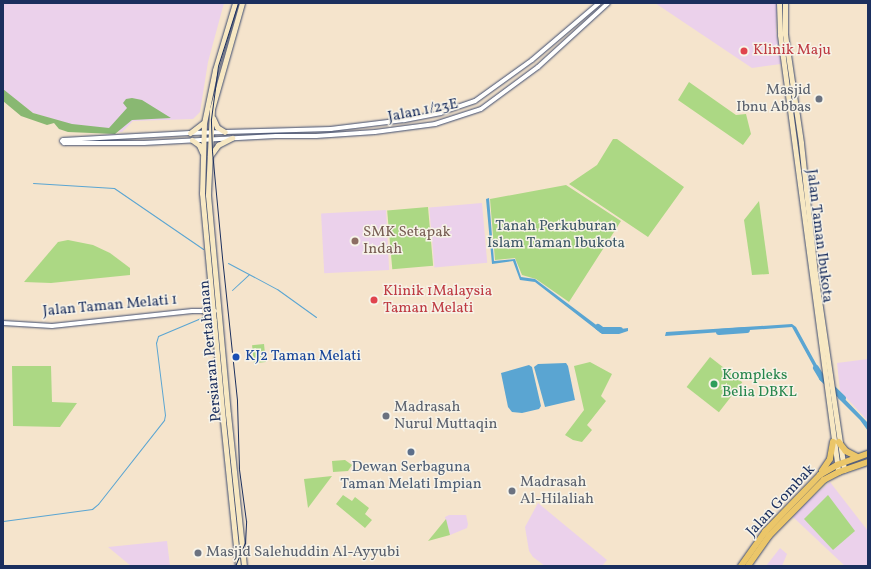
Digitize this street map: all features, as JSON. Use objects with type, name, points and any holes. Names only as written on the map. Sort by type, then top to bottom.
[{"type":"main road","points":[[202,133],[215,70],[235,3]]},
{"type":"main road","name":"Persiaran Pertahanan","points":[[242,3],[212,109],[208,195],[228,414],[244,566]]},
{"type":"main road","name":"Jalan Taman Ibukota","points":[[779,3],[780,35],[824,372],[830,397],[841,471]]},
{"type":"main road","name":"Jalan Taman Ibukota","points":[[785,3],[785,34],[801,143],[815,273],[830,379],[830,397]]},
{"type":"main road","points":[[212,109],[215,125],[225,132]]},
{"type":"main road","points":[[190,133],[204,123]]},
{"type":"main road","name":"Persiaran Pertahanan","points":[[202,133],[202,193],[238,566]]},
{"type":"main road","points":[[209,157],[218,145],[232,138]]},
{"type":"main road","points":[[192,140],[199,145],[203,153]]},
{"type":"main road","points":[[212,303],[204,311],[214,321]]},
{"type":"main road","points":[[820,475],[830,459],[836,442],[849,453],[859,457]]},
{"type":"main road","name":"Jalan Gombak","points":[[748,566],[769,536],[816,484],[820,475],[840,464],[868,454]]},
{"type":"main road","name":"Jalan Gombak","points":[[741,566],[765,532],[816,484],[841,471],[868,462]]},
{"type":"street","name":"Jalan 1/23E","points":[[599,3],[532,60],[475,100],[462,107],[418,118],[331,129],[190,133],[63,140],[62,142],[144,143],[203,139],[358,134],[435,124],[481,109],[538,66],[608,3]]},
{"type":"street","name":"Jalan Taman Melati 1","points":[[3,323],[52,326],[146,315],[219,311]]},
{"type":"shaded area","points":[[3,3],[224,3],[208,62],[200,112],[193,119],[133,121],[122,132],[72,125],[33,113],[3,90]]},
{"type":"shaded area","points":[[655,3],[777,3],[776,30],[781,64],[752,68]]},
{"type":"shaded area","points":[[482,203],[487,263],[434,267],[429,208]]},
{"type":"shaded area","name":"SMK Setapak Indah","points":[[386,210],[389,270],[324,273],[321,213]]},
{"type":"shaded area","points":[[868,359],[868,421],[840,391],[837,363]]},
{"type":"shaded area","points":[[830,482],[868,531],[868,566],[845,566],[793,517],[807,502]]},
{"type":"shaded area","points":[[538,503],[607,560],[602,566],[545,566],[533,557],[529,551],[525,527]]},
{"type":"shaded area","points":[[449,515],[466,515],[468,524],[467,528],[450,535],[445,517]]},
{"type":"shaded area","points":[[167,541],[170,566],[131,566],[108,547]]},
{"type":"shaded area","points":[[780,548],[787,554],[782,566],[766,566]]},
{"type":"green space","points":[[689,82],[736,115],[746,114],[751,134],[743,145],[678,100]]},
{"type":"green space","points":[[3,89],[33,113],[72,124],[109,128],[127,108],[123,103],[126,99],[132,98],[142,100],[171,118],[132,120],[115,134],[68,132],[59,129],[54,123],[47,125],[21,116],[3,101]]},
{"type":"green space","points":[[613,139],[617,139],[684,187],[648,237],[569,184],[597,165]]},
{"type":"green space","name":"Tanah Perkuburan Islam Taman Ibukota","points":[[566,185],[621,221],[569,302],[536,279],[522,275],[515,258],[495,260],[490,199]]},
{"type":"green space","points":[[759,201],[769,274],[752,275],[744,220]]},
{"type":"green space","points":[[428,207],[433,266],[392,269],[387,211]]},
{"type":"green space","points":[[68,240],[93,245],[110,253],[130,268],[130,275],[51,283],[24,282],[58,242]]},
{"type":"green space","points":[[264,344],[266,362],[254,363],[252,345]]},
{"type":"green space","name":"Kompleks Belia DBKL","points":[[710,357],[742,382],[719,412],[687,387]]},
{"type":"green space","points":[[590,362],[612,374],[601,396],[606,401],[587,425],[592,430],[582,442],[573,440],[565,435],[584,410],[574,366]]},
{"type":"green space","points":[[12,366],[51,366],[52,402],[77,403],[60,427],[13,426]]},
{"type":"green space","points":[[345,460],[352,465],[348,471],[333,472],[332,461]]},
{"type":"green space","points":[[332,476],[308,508],[304,479]]},
{"type":"green space","points":[[343,495],[352,501],[355,497],[369,508],[365,514],[372,520],[365,528],[336,504]]},
{"type":"green space","points":[[828,495],[855,531],[833,550],[804,519]]},
{"type":"green space","points":[[446,519],[450,535],[428,541]]},
{"type":"water","points":[[489,198],[494,261],[515,259],[521,277],[535,279],[603,330],[606,331],[628,328],[628,331],[619,334],[602,334],[535,282],[520,280],[513,261],[492,264],[486,199]]},
{"type":"water","points":[[792,324],[796,327],[819,369],[820,378],[792,327],[665,336],[666,332]]},
{"type":"water","points":[[566,363],[568,366],[575,400],[545,407],[534,367],[538,364]]},
{"type":"water","points":[[529,365],[532,367],[541,406],[539,409],[522,413],[512,412],[508,407],[501,373]]},
{"type":"water","points":[[838,392],[867,422],[868,431],[860,420],[838,398]]},
{"type":"waterway","points":[[33,183],[114,188],[203,249]]},
{"type":"waterway","points":[[228,263],[277,289],[316,317]]},
{"type":"waterway","points":[[232,290],[249,274]]},
{"type":"waterway","points":[[3,521],[92,509],[98,504],[164,420],[165,415],[156,343],[158,336],[203,317]]},
{"type":"waterway","points":[[598,327],[602,330],[620,330]]},
{"type":"waterway","points":[[719,332],[747,330]]},
{"type":"waterway","points":[[816,368],[822,378],[843,398]]},
{"type":"tram line","points":[[235,566],[245,543],[246,521],[239,469],[237,400],[212,151],[211,119],[218,66],[238,3]]},
{"type":"place","name":"Klinik Maju","points":[[744,51]]},
{"type":"place","name":"Masjid Ibnu Abbas","points":[[819,99]]},
{"type":"place","name":"SMK Setapak Indah","points":[[355,241]]},
{"type":"place","name":"Klinik 1Malaysia Taman Melati","points":[[374,300]]},
{"type":"place","name":"KJ2 Taman Melati","points":[[236,357]]},
{"type":"place","name":"Kompleks Belia DBKL","points":[[714,384]]},
{"type":"place","name":"Madrasah Nurul Muttaqin","points":[[386,416]]},
{"type":"place","name":"Dewan Serbaguna Taman Melati Impian","points":[[411,452]]},
{"type":"place","name":"Madrasah Al-Hilaliah","points":[[512,491]]},
{"type":"place","name":"Masjid Salehuddin Al-Ayyubi","points":[[198,553]]}]
